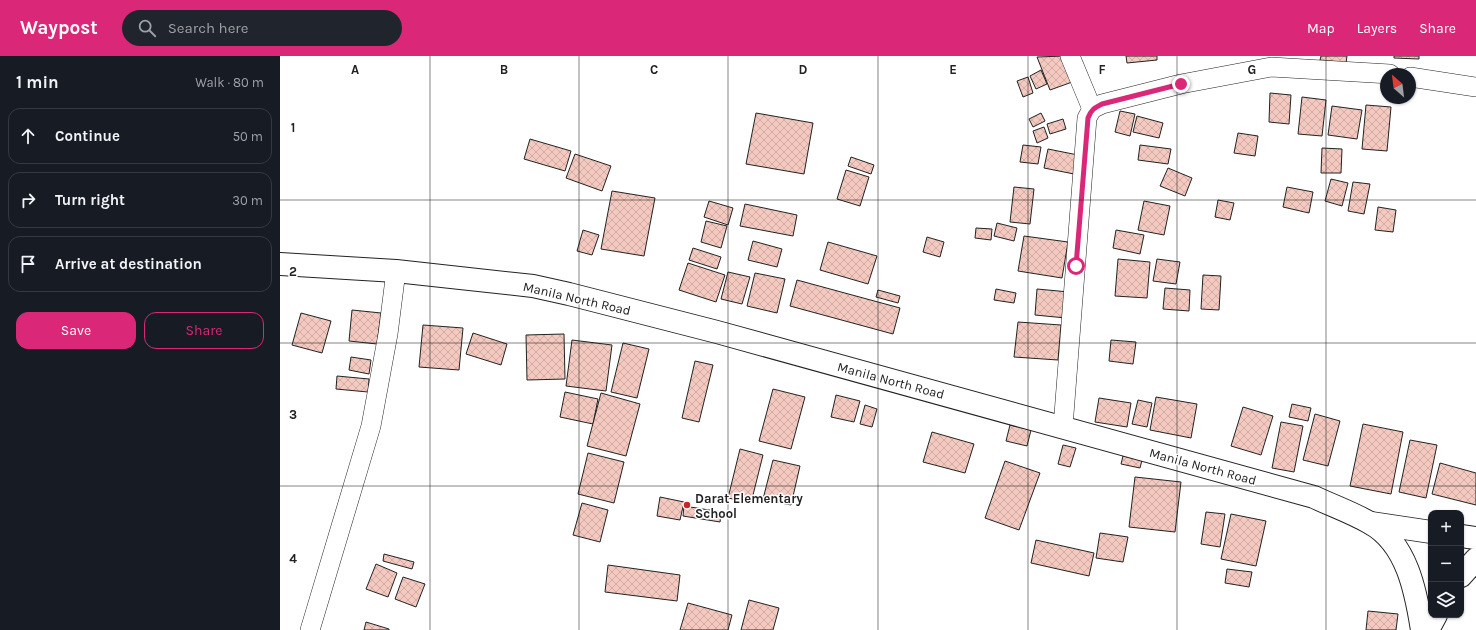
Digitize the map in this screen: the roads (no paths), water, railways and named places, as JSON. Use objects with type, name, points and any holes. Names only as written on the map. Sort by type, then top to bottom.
[{"type":"main road","name":"Manila North Road","points":[[280,264],[396,271],[533,286],[569,294],[1063,427],[1314,497],[1371,523],[1395,544],[1404,562],[1418,605],[1422,630]]},
{"type":"main road","points":[[1371,523],[1428,532]]},
{"type":"main road","points":[[1464,536],[1476,538]]},
{"type":"main road","points":[[1464,573],[1476,559]]},
{"type":"main road","points":[[1428,630],[1434,618]]},
{"type":"street","points":[[1070,56],[1092,109]]},
{"type":"street","points":[[1063,427],[1088,118],[1092,109],[1102,104],[1181,84],[1271,67],[1380,73]]},
{"type":"street","points":[[1416,78],[1476,87]]},
{"type":"street","points":[[310,630],[371,426],[388,334],[396,271]]},
{"type":"place","name":"Darat Elementary School","points":[[687,505]]}]
